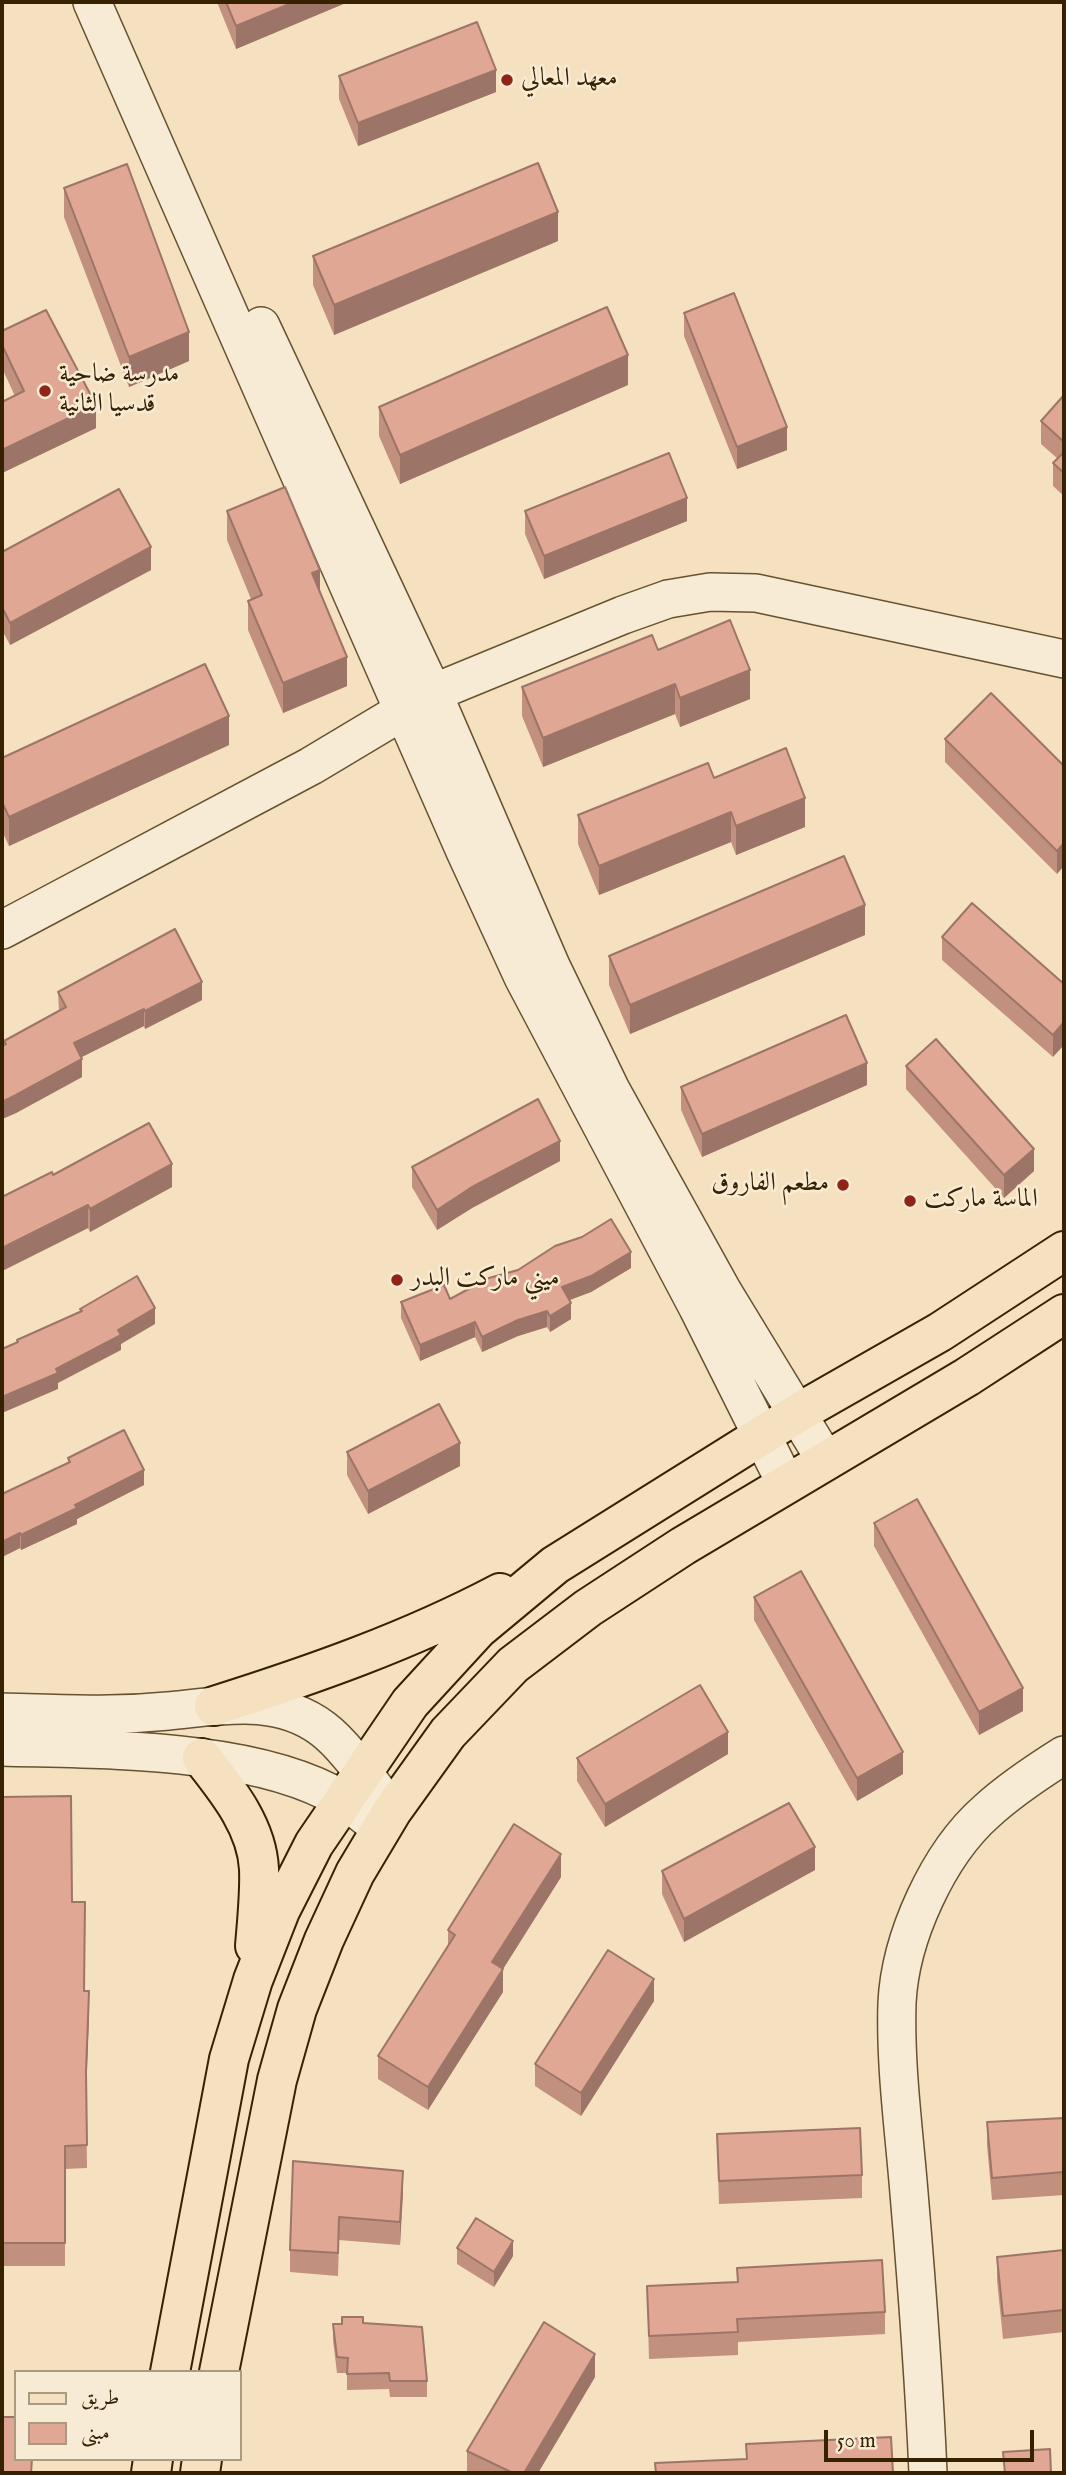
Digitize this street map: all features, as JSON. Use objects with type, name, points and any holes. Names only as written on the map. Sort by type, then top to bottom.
[{"type":"main road","points":[[215,1706],[388,1646],[473,1608],[555,1565],[798,1413],[940,1332],[1064,1251]]},
{"type":"main road","points":[[219,2370],[277,2080],[297,2009],[355,1872],[386,1820],[448,1733],[513,1665],[588,1608],[683,1546],[967,1377],[1064,1314]]},
{"type":"main road","points":[[170,2370],[229,2059],[253,1980],[280,1911],[314,1844],[410,1703],[478,1629],[555,1565]]},
{"type":"main road","points":[[202,1758],[230,1794],[249,1828],[259,1866],[253,1980]]},
{"type":"street","points":[[109,12],[233,267],[537,972],[600,1096],[711,1300],[762,1436],[786,1484]]},
{"type":"street","points":[[2,930],[311,766],[418,701],[623,615],[668,599],[710,592],[756,593],[1064,659]]},
{"type":"street","points":[[711,1300],[798,1413],[826,1461]]},
{"type":"street","points":[[2,1712],[108,1714],[215,1706],[272,1706],[299,1715],[324,1730],[353,1786],[386,1820]]},
{"type":"street","points":[[202,1758],[215,1706]]},
{"type":"street","points":[[2,1746],[107,1750],[202,1758],[260,1768],[289,1777],[353,1786]]},
{"type":"street","points":[[928,2473],[914,2243],[897,2053],[897,2000],[904,1961],[924,1899],[951,1853],[985,1812],[1023,1781],[1064,1755]]},
{"type":"building","points":[[226,2],[294,2],[236,26]]},
{"type":"building","points":[[477,22],[496,70],[358,123],[339,76]]},
{"type":"building","points":[[538,163],[558,212],[334,305],[313,256]]},
{"type":"building","points":[[127,164],[189,332],[129,357],[64,188]]},
{"type":"building","points":[[734,293],[787,427],[737,447],[684,313]]},
{"type":"building","points":[[607,307],[628,355],[400,455],[379,407]]},
{"type":"building","name":"مدرسة ضاحية قدسيا الثانية","points":[[46,310],[96,405],[2,450],[2,402],[24,391],[2,345],[2,331]]},
{"type":"building","points":[[1064,395],[1064,442],[1041,421]]},
{"type":"building","points":[[1064,452],[1064,473],[1053,463]]},
{"type":"building","points":[[669,453],[687,498],[544,556],[525,511]]},
{"type":"building","points":[[285,487],[320,570],[312,573],[347,657],[283,683],[248,601],[262,595],[227,511]]},
{"type":"building","points":[[119,489],[151,547],[10,623],[2,607],[2,552]]},
{"type":"building","points":[[730,620],[750,670],[680,698],[675,684],[543,738],[522,687],[652,635],[658,650]]},
{"type":"building","points":[[205,664],[229,716],[9,817],[2,802],[2,758]]},
{"type":"building","points":[[991,693],[1064,766],[1064,843],[1057,851],[945,739]]},
{"type":"building","points":[[786,748],[805,798],[736,826],[731,812],[599,866],[578,815],[708,763],[714,778]]},
{"type":"building","points":[[844,856],[865,905],[630,1005],[609,956]]},
{"type":"building","points":[[972,903],[1064,984],[1064,1022],[1053,1035],[942,937]]},
{"type":"building","points":[[175,929],[202,982],[74,1043],[82,1059],[2,1102],[4,1041],[66,1007],[58,992]]},
{"type":"building","points":[[846,1015],[867,1063],[702,1134],[681,1087]]},
{"type":"building","points":[[936,1039],[1034,1149],[1004,1175],[906,1066]]},
{"type":"building","points":[[538,1099],[560,1141],[472,1187],[437,1210],[412,1167]]},
{"type":"building","points":[[149,1123],[172,1164],[90,1209],[88,1205],[2,1248],[2,1197],[52,1172],[53,1175]]},
{"type":"building","points":[[611,1219],[631,1252],[591,1276],[562,1287],[571,1303],[550,1316],[547,1311],[518,1320],[482,1337],[475,1322],[420,1345],[401,1302],[444,1285],[450,1299],[489,1278],[518,1270],[555,1246],[582,1237]]},
{"type":"building","points":[[137,1276],[155,1308],[118,1330],[121,1335],[56,1369],[58,1373],[2,1397],[2,1349],[82,1311],[80,1309]]},
{"type":"building","points":[[439,1404],[460,1443],[368,1491],[347,1452]]},
{"type":"building","points":[[124,1430],[144,1470],[75,1505],[77,1508],[2,1542],[2,1494],[70,1462],[68,1458]]},
{"type":"building","points":[[917,1499],[1023,1688],[979,1712],[874,1523]]},
{"type":"building","points":[[801,1571],[903,1752],[857,1778],[754,1597]]},
{"type":"building","points":[[700,1685],[728,1732],[605,1804],[577,1758]]},
{"type":"building","points":[[71,1796],[72,1902],[85,1902],[84,1991],[89,1991],[87,2145],[65,2146],[65,2243],[2,2243],[2,1797]]},
{"type":"building","points":[[789,1803],[815,1847],[684,1919],[662,1871]]},
{"type":"building","points":[[514,1824],[561,1854],[492,1962],[503,1969],[428,2087],[378,2056],[455,1935],[448,1930]]},
{"type":"building","points":[[608,1950],[654,1979],[581,2093],[535,2064]]},
{"type":"building","points":[[1064,2118],[1064,2172],[992,2178],[987,2122]]},
{"type":"building","points":[[860,2128],[862,2175],[719,2181],[717,2134]]},
{"type":"building","points":[[293,2161],[403,2171],[400,2222],[339,2217],[338,2253],[290,2250]]},
{"type":"building","points":[[476,2218],[513,2241],[494,2272],[457,2248]]},
{"type":"building","points":[[1064,2250],[1064,2310],[1003,2316],[997,2257]]},
{"type":"building","points":[[882,2260],[885,2312],[737,2319],[738,2332],[649,2336],[647,2286],[738,2282],[737,2268]]},
{"type":"building","points":[[342,2317],[363,2317],[363,2323],[422,2327],[427,2381],[390,2381],[389,2373],[347,2374],[348,2358],[337,2357],[333,2324],[342,2324]]},
{"type":"building","points":[[544,2322],[595,2354],[524,2473],[513,2473],[467,2451]]},
{"type":"building","points":[[2,2417],[14,2417],[14,2461],[32,2461],[31,2473],[2,2473]]},
{"type":"building","points":[[891,2437],[893,2473],[656,2473],[655,2463],[747,2459],[746,2444]]},
{"type":"building","points":[[1050,2449],[1051,2473],[1005,2473],[1003,2452]]},
{"type":"place","name":"معهد المعالي","points":[[507,80]]},
{"type":"place","name":"مدرسة ضاحية قدسيا الثانية","points":[[45,391]]},
{"type":"place","name":"مطعم الفاروق","points":[[843,1185]]},
{"type":"place","name":"الماسة ماركت","points":[[910,1201]]},
{"type":"place","name":"ميني ماركت البدر","points":[[397,1280]]}]
